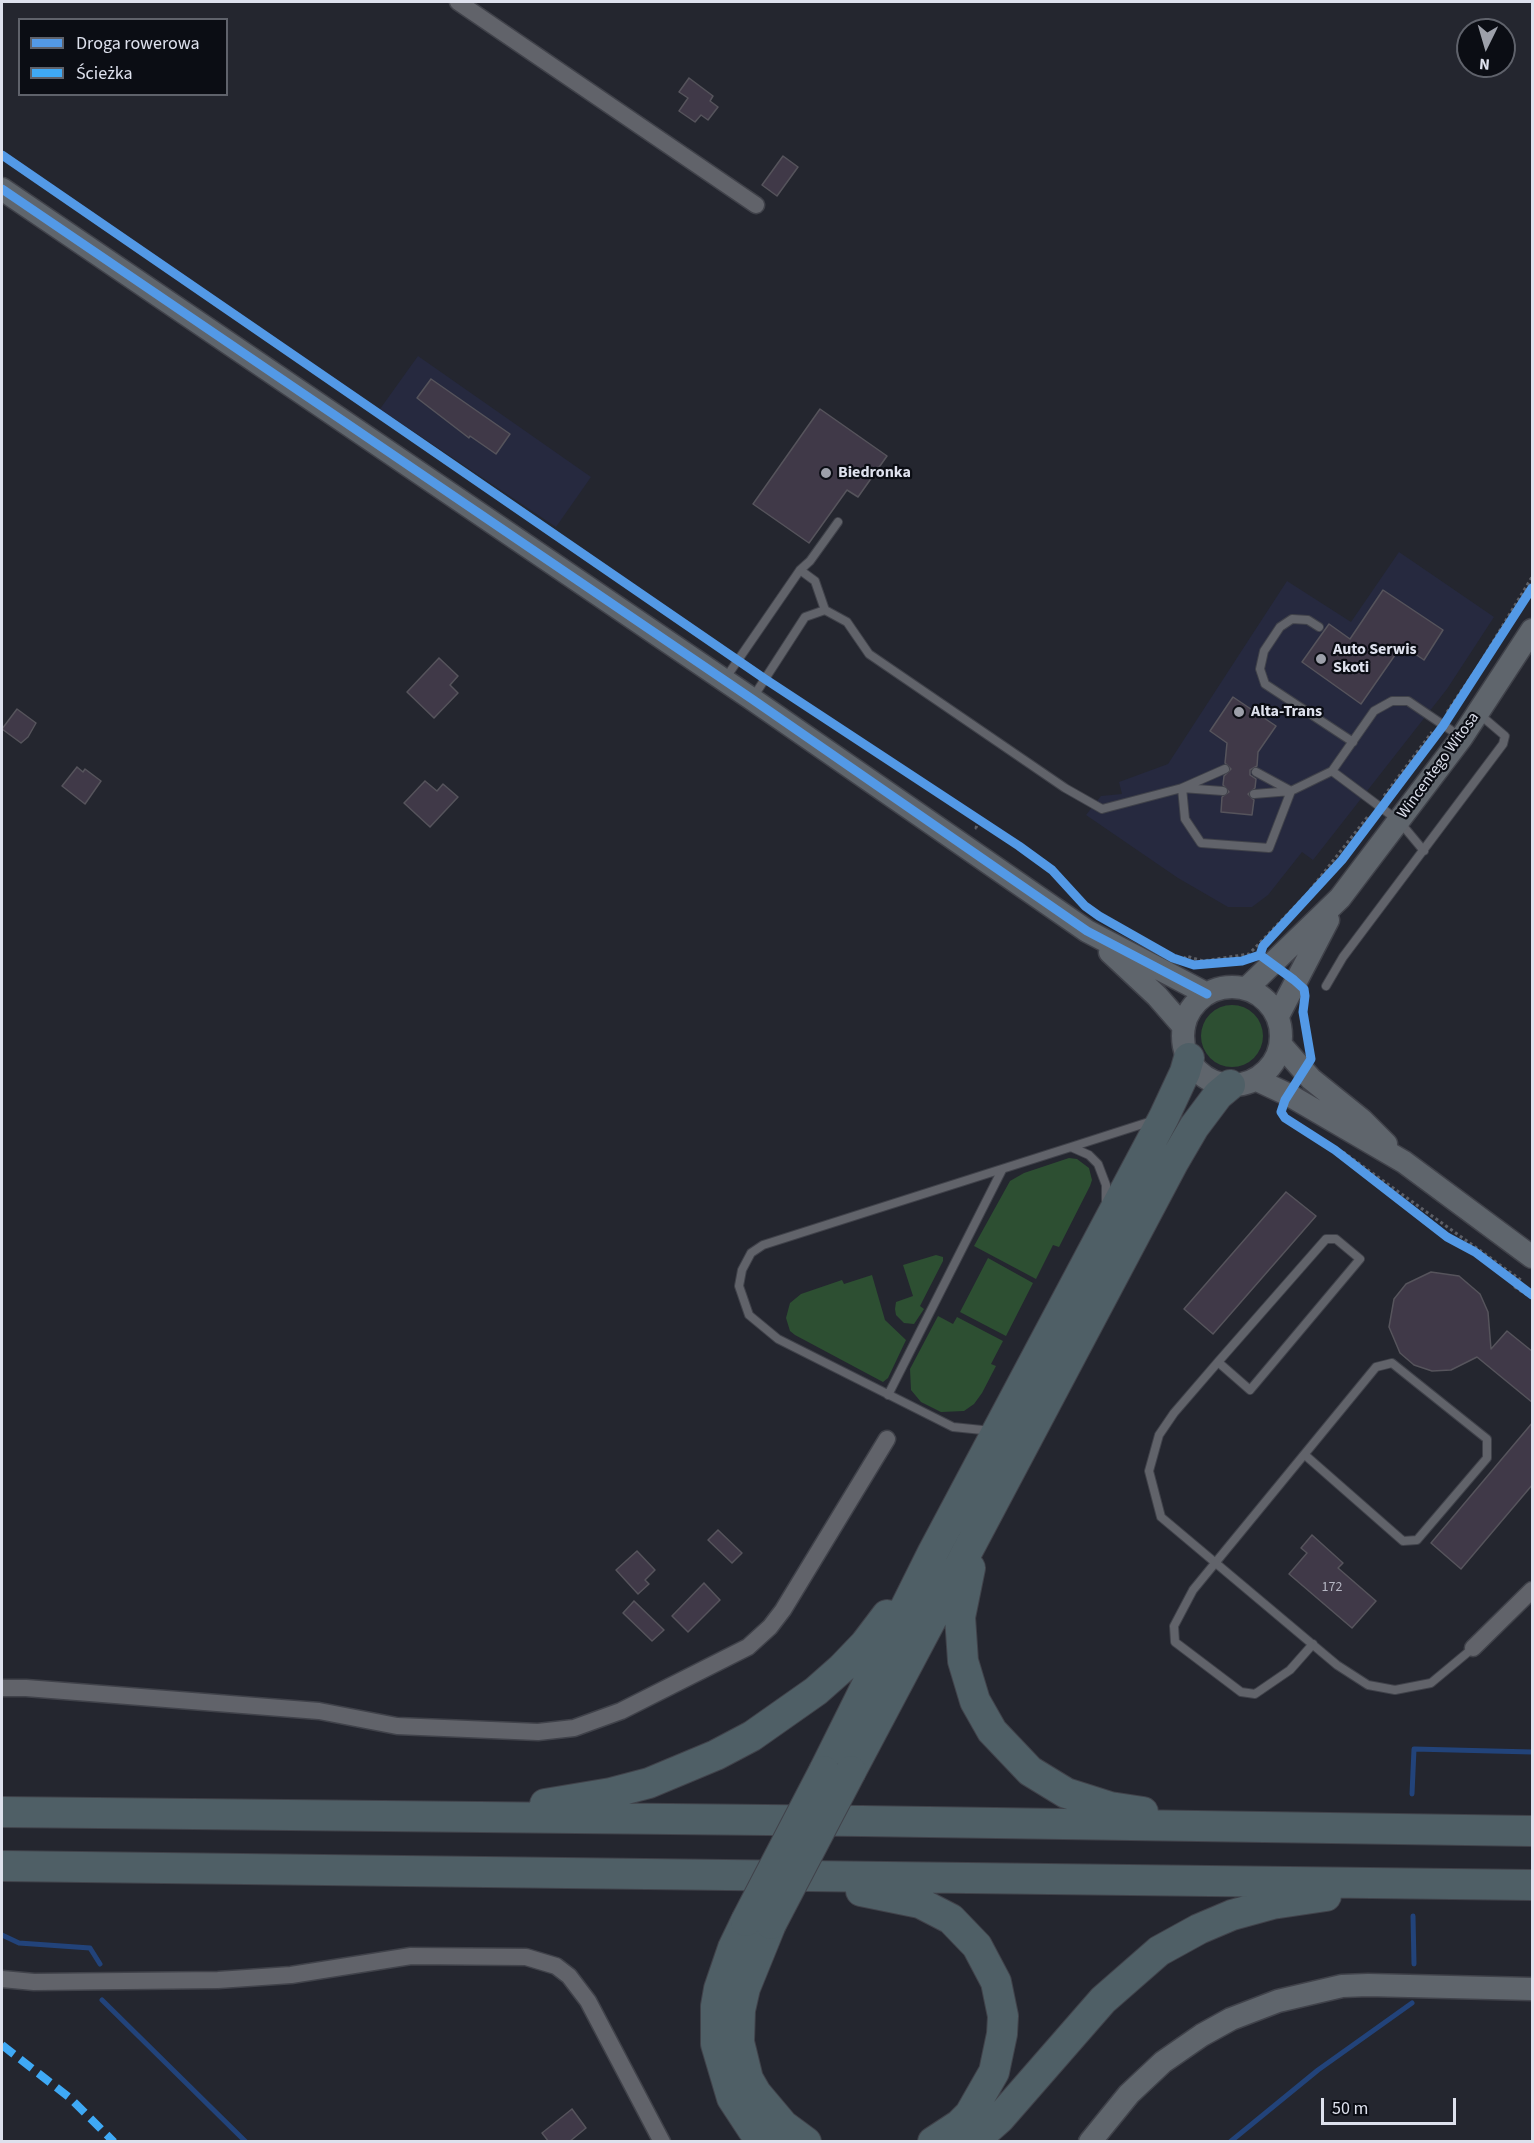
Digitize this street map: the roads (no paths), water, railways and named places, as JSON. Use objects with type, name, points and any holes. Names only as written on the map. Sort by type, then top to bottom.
[{"type":"highway","points":[[838,1771],[933,1552],[1164,1117],[1189,1058]]},
{"type":"highway","points":[[806,2142],[783,2125],[756,2093],[742,2060],[740,2010],[759,1922],[838,1771],[993,1500],[1173,1163],[1194,1127],[1218,1095],[1242,1082]]},
{"type":"highway","points":[[993,1500],[966,1581],[959,1636],[968,1681],[975,1701],[1003,1746],[1030,1771],[1066,1793],[1110,1807],[1238,1827]]},
{"type":"highway","points":[[430,1817],[562,1802],[611,1793],[649,1784],[716,1755],[782,1716],[842,1668],[865,1644],[933,1552]]},
{"type":"highway","points":[[2,1812],[1533,1832]]},
{"type":"highway","points":[[2,1866],[1533,1885]]},
{"type":"highway","points":[[750,1875],[893,1896],[920,1903],[951,1919],[977,1946],[996,1982],[1001,2000],[1000,2051],[988,2087],[970,2114],[959,2125],[933,2142]]},
{"type":"highway","points":[[973,2142],[999,2118],[1103,2000],[1141,1965],[1180,1939],[1232,1915],[1272,1904],[1428,1884]]},
{"type":"highway","points":[[759,1922],[733,1948],[719,1989],[716,2006],[716,2044],[732,2098],[753,2130],[765,2142]]},
{"type":"street","points":[[458,2],[756,205]]},
{"type":"street","points":[[2,189],[752,699],[1087,931],[1207,994]]},
{"type":"street","name":"Wincentego Witosa","points":[[1278,1016],[1293,982],[1390,814],[1453,731],[1478,713],[1533,630]]},
{"type":"street","name":"Wincentego Witosa","points":[[1246,989],[1266,959],[1340,898]]},
{"type":"street","points":[[1087,931],[1157,996],[1184,1027]]},
{"type":"street","points":[[1242,1082],[1272,1065],[1281,1045],[1278,1016],[1270,1004],[1246,989],[1219,988],[1207,994],[1192,1008],[1184,1027],[1185,1048],[1189,1058],[1206,1077],[1242,1082],[1289,1095],[1404,1162],[1533,1257]]},
{"type":"street","points":[[1281,1045],[1311,1079],[1362,1120],[1404,1162]]},
{"type":"street","points":[[2,1688],[319,1711],[397,1726],[538,1732],[574,1728],[621,1711],[748,1647],[770,1627],[783,1610],[886,1439]]},
{"type":"street","points":[[1473,1648],[1533,1590]]},
{"type":"street","points":[[2,1979],[34,1982],[218,1980],[291,1975],[411,1956],[526,1956],[556,1966],[569,1976],[588,2001],[662,2142]]},
{"type":"street","points":[[1090,2142],[1129,2094],[1163,2062],[1212,2030],[1278,2001],[1331,1988],[1368,1984],[1533,1989]]},
{"type":"lane","points":[[724,680],[800,570],[810,561],[838,522]]},
{"type":"lane","points":[[800,570],[815,581],[825,610],[847,622],[869,654],[1065,788],[1102,809],[1182,788],[1225,769]]},
{"type":"lane","points":[[752,699],[805,617],[825,610]]},
{"type":"lane","points":[[1318,627],[1308,620],[1292,619],[1280,627],[1264,651],[1260,669],[1265,684],[1353,742]]},
{"type":"lane","points":[[1254,794],[1291,791],[1332,771],[1374,711],[1392,701],[1408,701],[1453,731]]},
{"type":"lane","points":[[1326,986],[1343,957],[1503,744],[1504,736],[1478,713]]},
{"type":"lane","points":[[1332,771],[1390,814],[1424,851]]},
{"type":"lane","points":[[1256,772],[1291,791]]},
{"type":"lane","points":[[1182,788],[1185,819],[1201,843],[1269,848],[1291,791]]},
{"type":"lane","points":[[1182,788],[1223,791]]},
{"type":"lane","points":[[998,1431],[952,1427],[778,1339],[749,1315],[739,1286],[742,1270],[751,1253],[764,1245],[1164,1117]]},
{"type":"lane","points":[[1071,1147],[1089,1155],[1098,1164],[1106,1185],[1105,1225]]},
{"type":"lane","points":[[888,1395],[1002,1170]]},
{"type":"lane","points":[[1218,1362],[1250,1390],[1360,1259],[1336,1239],[1326,1239],[1218,1362],[1174,1413],[1159,1435],[1149,1470],[1161,1517],[1337,1665],[1368,1685],[1395,1690],[1431,1683],[1473,1648]]},
{"type":"lane","points":[[1305,1455],[1403,1540],[1417,1540],[1487,1458],[1487,1439],[1392,1363],[1376,1367],[1216,1564],[1182,1608],[1174,1626],[1176,1642],[1241,1692],[1255,1694],[1290,1670],[1313,1644]]},
{"type":"waterway","points":[[1412,1794],[1414,1749],[1532,1752]]},
{"type":"waterway","points":[[1413,1916],[1414,1964]]},
{"type":"waterway","points":[[2,1935],[19,1943],[90,1948],[100,1964]]},
{"type":"waterway","points":[[102,2000],[246,2142]]},
{"type":"waterway","points":[[1230,2142],[1318,2070],[1412,2003]]},
{"type":"place","name":"Biedronka","points":[[826,473]]},
{"type":"place","name":"Auto Serwis Skoti","points":[[1321,659]]},
{"type":"place","name":"Alta-Trans","points":[[1239,712]]}]
